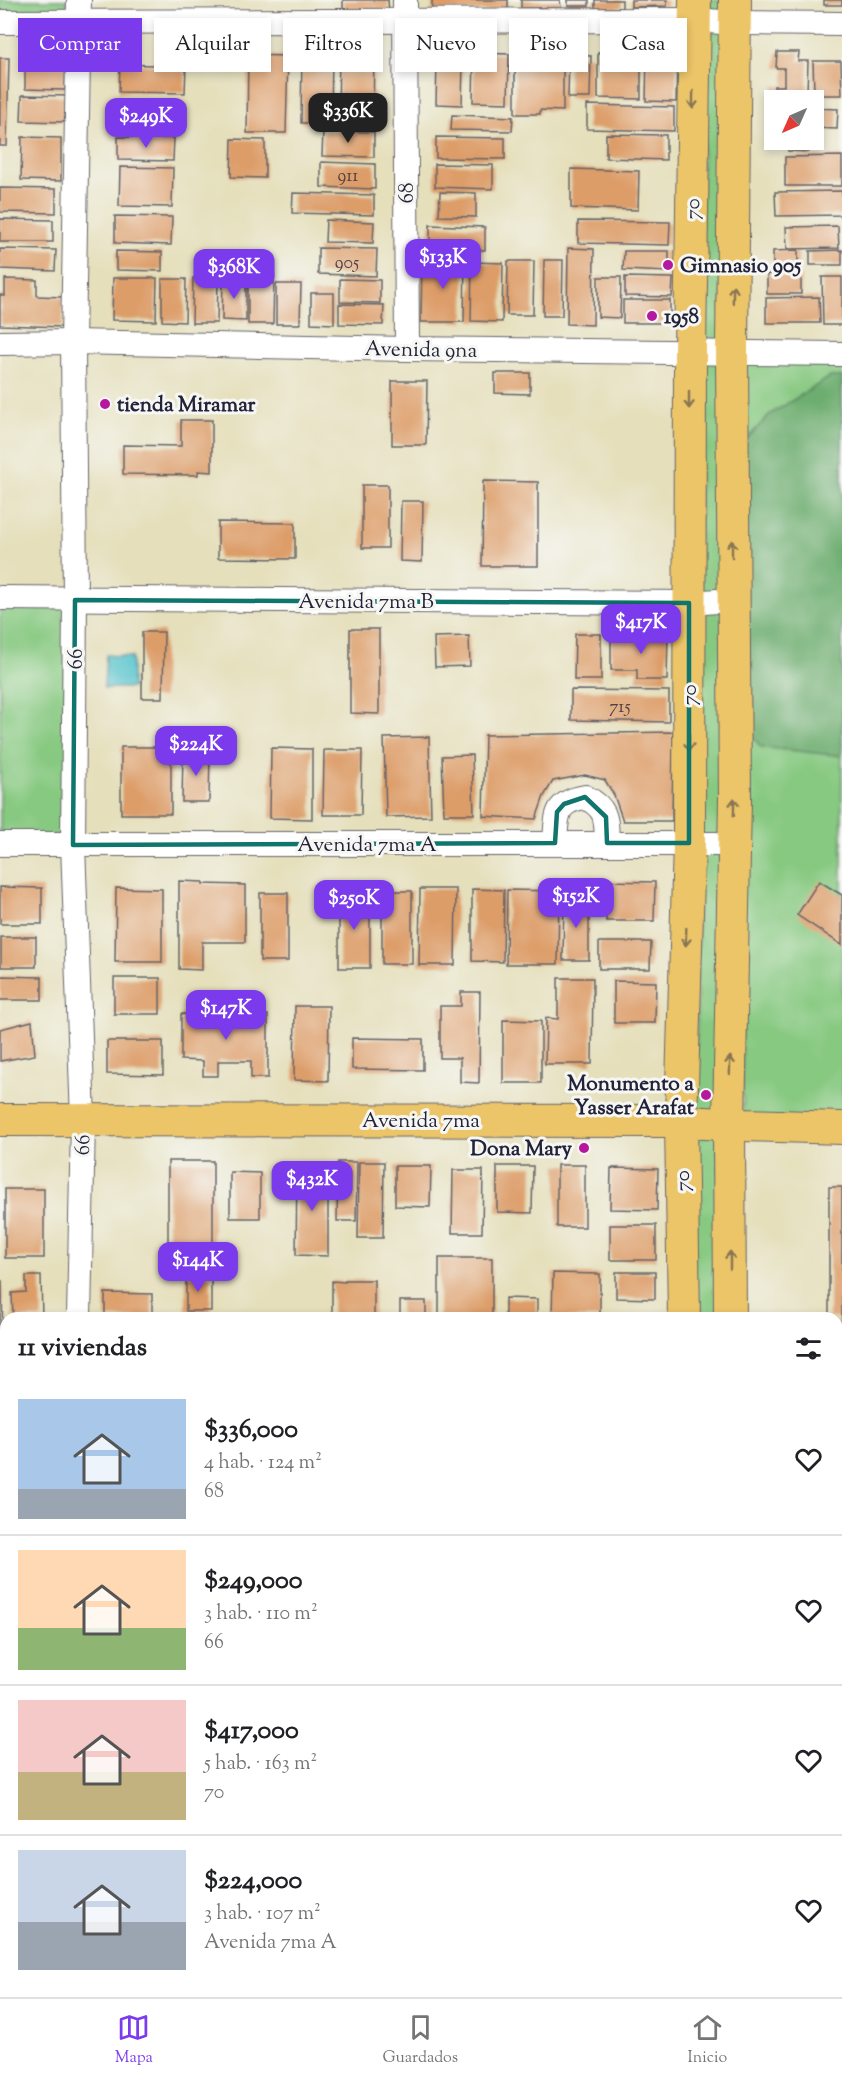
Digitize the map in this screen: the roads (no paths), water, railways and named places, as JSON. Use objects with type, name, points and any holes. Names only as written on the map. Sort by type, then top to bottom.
[{"type":"main road","name":"70","points":[[684,1312],[681,1122],[689,843],[690,352],[695,10]]},
{"type":"main road","name":"70","points":[[730,1312],[729,1125],[734,844],[732,352],[735,12]]},
{"type":"main road","name":"Avenida 7ma","points":[[0,1120],[681,1122],[842,1128]]},
{"type":"street","points":[[0,22],[79,11],[695,10],[735,12],[842,24]]},
{"type":"street","name":"66","points":[[79,11],[73,342],[74,845],[83,1120],[79,1312]]},
{"type":"street","name":"68","points":[[404,11],[407,350]]},
{"type":"street","name":"Avenida 9na","points":[[0,343],[73,342],[407,350],[842,354]]},
{"type":"street","name":"Avenida 7ma B","points":[[0,598],[689,603],[732,600]]},
{"type":"street","points":[[555,843],[557,812],[564,804],[585,796],[594,802],[606,818],[607,843]]},
{"type":"street","name":"Avenida 7ma A","points":[[0,844],[734,844]]},
{"type":"water","points":[[106,655],[132,657],[132,688],[104,688]]},
{"type":"place","name":"Gimnasio 905","points":[[668,265]]},
{"type":"place","name":"1958","points":[[652,316]]},
{"type":"place","name":"tienda Miramar","points":[[105,404]]},
{"type":"place","name":"Monumento a Yasser Arafat","points":[[706,1095]]},
{"type":"place","name":"Dona Mary","points":[[584,1148]]}]
